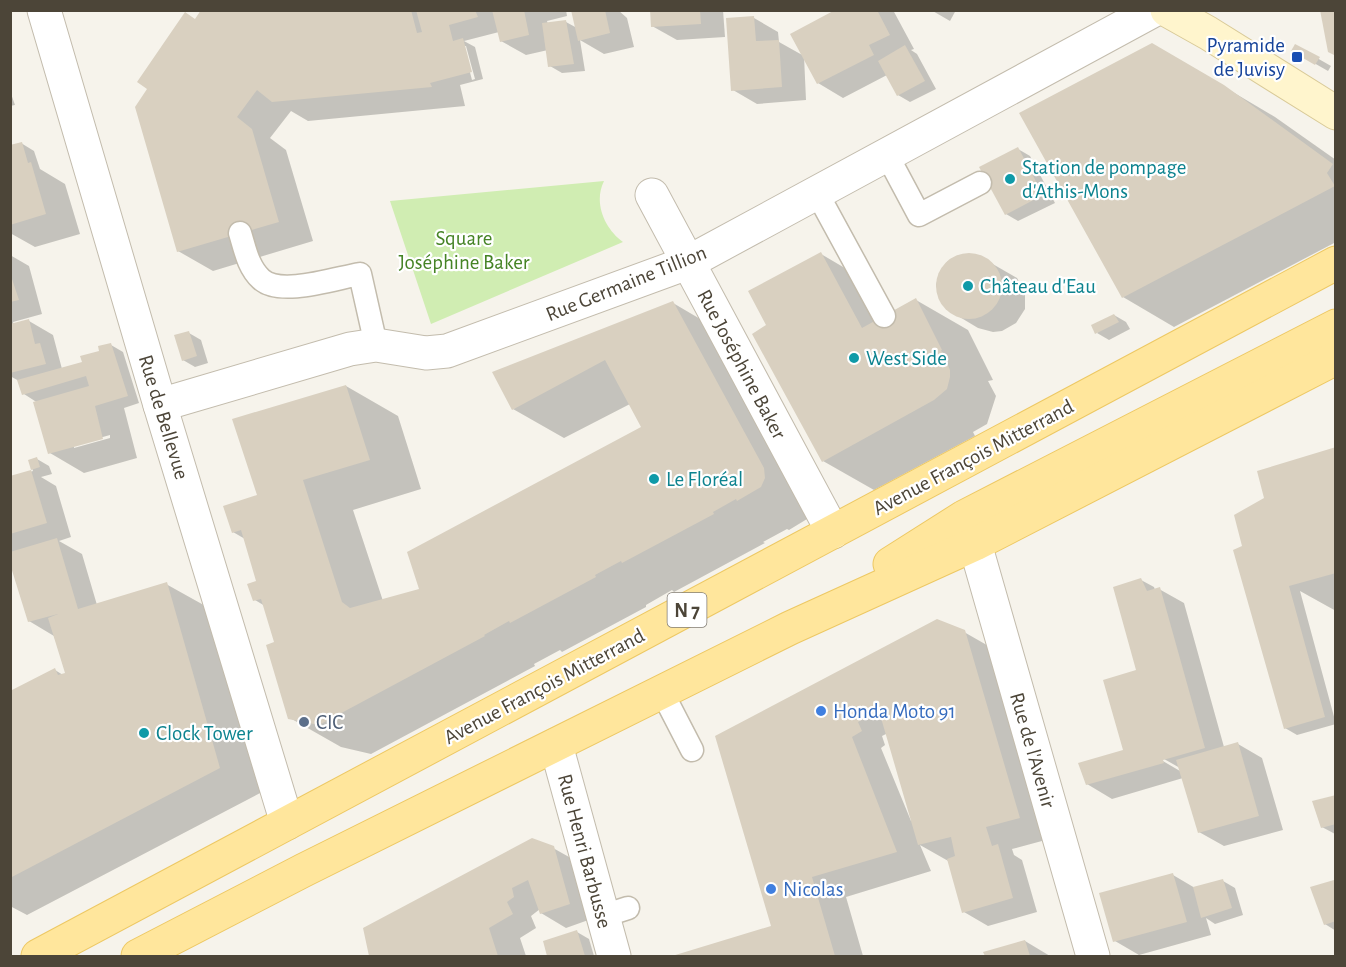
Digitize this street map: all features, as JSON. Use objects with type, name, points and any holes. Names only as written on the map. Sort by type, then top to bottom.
[{"type":"main road","points":[[1167,10],[1206,22],[1335,113]]},
{"type":"main road","name":"Avenue François Mitterrand","points":[[38,957],[1335,262]]},
{"type":"main road","points":[[790,628],[964,517],[1335,327]]},
{"type":"main road","points":[[142,956],[315,864],[790,628],[975,544],[1335,358]]},
{"type":"street","name":"Rue de Bellevue","points":[[44,10],[160,405],[287,823]]},
{"type":"street","name":"Rue Germaine Tillion","points":[[160,405],[350,349],[376,345],[426,352],[447,351],[687,263],[1154,10]]},
{"type":"street","name":"Rue Joséphine Baker","points":[[652,195],[833,532]]},
{"type":"street","name":"Rue de l'Avenir","points":[[975,544],[1093,957]]},
{"type":"street","name":"Rue Henri Barbusse","points":[[555,745],[616,912],[614,957]]},
{"type":"lane","points":[[887,155],[919,215],[980,183]]},
{"type":"lane","points":[[817,193],[884,316]]},
{"type":"lane","points":[[240,233],[254,270],[262,281],[273,286],[290,287],[360,274],[376,345]]},
{"type":"lane","points":[[662,692],[692,750]]},
{"type":"green space","name":"Square Joséphine Baker","points":[[604,181],[600,207],[606,223],[623,242],[431,324],[390,201]]},
{"type":"building","points":[[201,10],[411,10],[417,33],[422,32],[416,10],[475,10],[478,17],[449,25],[453,41],[463,38],[472,72],[430,83],[432,87],[272,102],[257,90],[237,117],[252,129],[279,222],[177,252],[135,107],[147,89],[137,82],[185,12],[195,19]]},
{"type":"building","points":[[492,10],[524,10],[529,35],[500,42]]},
{"type":"building","points":[[571,10],[605,10],[610,33],[578,41]]},
{"type":"building","points":[[650,10],[700,10],[701,24],[651,27]]},
{"type":"building","points":[[835,10],[877,10],[890,35],[869,45],[874,55],[817,84],[790,34]]},
{"type":"building","points":[[1320,10],[1336,10],[1336,56],[1328,52]]},
{"type":"building","points":[[754,16],[756,41],[779,40],[782,87],[731,91],[726,18]]},
{"type":"building","points":[[566,20],[574,64],[548,67],[542,23]]},
{"type":"building","points":[[1152,43],[1224,85],[1333,164],[1327,173],[1335,186],[1122,298],[1019,113]]},
{"type":"building","points":[[1295,44],[1320,57],[1315,65],[1291,51]]},
{"type":"building","points":[[905,45],[925,81],[897,96],[878,61]]},
{"type":"building","points":[[22,142],[28,163],[31,162],[46,214],[10,225],[10,145]]},
{"type":"building","name":"Station de pompage d'Athis-Mons","points":[[1018,147],[1043,195],[1005,215],[979,167]]},
{"type":"building","name":"West Side","points":[[821,252],[862,328],[916,298],[950,370],[947,389],[934,400],[822,462],[752,334],[766,325],[748,291]]},
{"type":"building","name":"Château d'Eau","points":[[969,253],[982,255],[997,268],[1002,286],[1000,299],[987,314],[969,319],[956,317],[941,304],[936,286],[938,273],[951,258]]},
{"type":"building","points":[[10,273],[19,300],[10,302]]},
{"type":"building","name":"Le Floréal","points":[[673,301],[764,468],[765,478],[761,487],[319,725],[288,719],[266,645],[274,642],[261,599],[253,601],[247,584],[256,581],[241,530],[232,533],[223,506],[257,495],[232,419],[346,385],[370,460],[303,480],[342,602],[350,608],[419,589],[407,552],[641,427],[605,360],[512,410],[492,372]]},
{"type":"building","points":[[1114,314],[1119,322],[1095,334],[1091,325]]},
{"type":"building","points":[[29,319],[35,344],[40,343],[46,364],[10,373],[10,324]]},
{"type":"building","points":[[189,331],[197,356],[182,361],[174,335]]},
{"type":"building","points":[[111,343],[128,396],[95,406],[103,439],[48,454],[33,402],[89,386],[86,376],[22,395],[17,380],[82,362],[80,356],[99,351],[98,346]]},
{"type":"building","points":[[1336,447],[1336,573],[1289,586],[1325,717],[1284,729],[1233,550],[1242,546],[1234,515],[1264,498],[1257,471]]},
{"type":"building","points":[[37,457],[40,467],[31,470],[28,460]]},
{"type":"building","points":[[31,470],[47,523],[10,534],[10,476]]},
{"type":"building","points":[[57,538],[78,609],[167,582],[220,768],[10,878],[10,691],[55,668],[58,675],[65,673],[48,618],[58,614],[28,622],[10,564],[10,552]]},
{"type":"building","points":[[1141,578],[1147,591],[1160,587],[1205,748],[1163,760],[1164,763],[1086,785],[1078,763],[1123,750],[1103,680],[1136,670],[1113,587]]},
{"type":"building","points":[[937,619],[965,630],[1020,818],[986,827],[992,846],[998,844],[1013,898],[962,913],[947,859],[955,856],[951,837],[918,845],[879,711],[858,722],[862,731],[852,737],[897,852],[812,877],[835,956],[672,956],[771,926],[715,736]]},
{"type":"building","points":[[1238,742],[1259,816],[1198,833],[1176,760]]},
{"type":"building","points":[[1336,795],[1336,824],[1321,828],[1312,801]]},
{"type":"building","points":[[532,838],[554,846],[570,904],[540,914],[528,880],[512,888],[514,897],[507,902],[513,914],[489,928],[498,956],[369,956],[363,928]]},
{"type":"building","points":[[1173,873],[1187,922],[1113,942],[1099,893]]},
{"type":"building","points":[[1223,879],[1232,908],[1201,918],[1193,887]]},
{"type":"building","points":[[1334,880],[1336,921],[1324,925],[1310,887]]},
{"type":"building","points":[[577,930],[585,956],[547,956],[543,941]]},
{"type":"building","points":[[1025,940],[1030,956],[985,956],[983,952]]},
{"type":"place","name":"Pyramide de Juvisy","points":[[1297,57]]},
{"type":"place","name":"Station de pompage d'Athis-Mons","points":[[1010,179]]},
{"type":"place","name":"Château d'Eau","points":[[968,286]]},
{"type":"place","name":"West Side","points":[[854,358]]},
{"type":"place","name":"Le Floréal","points":[[654,479]]},
{"type":"place","name":"Honda Moto 91","points":[[821,711]]},
{"type":"place","name":"CIC","points":[[304,722]]},
{"type":"place","name":"Clock Tower","points":[[144,733]]},
{"type":"place","name":"Nicolas","points":[[771,889]]}]
